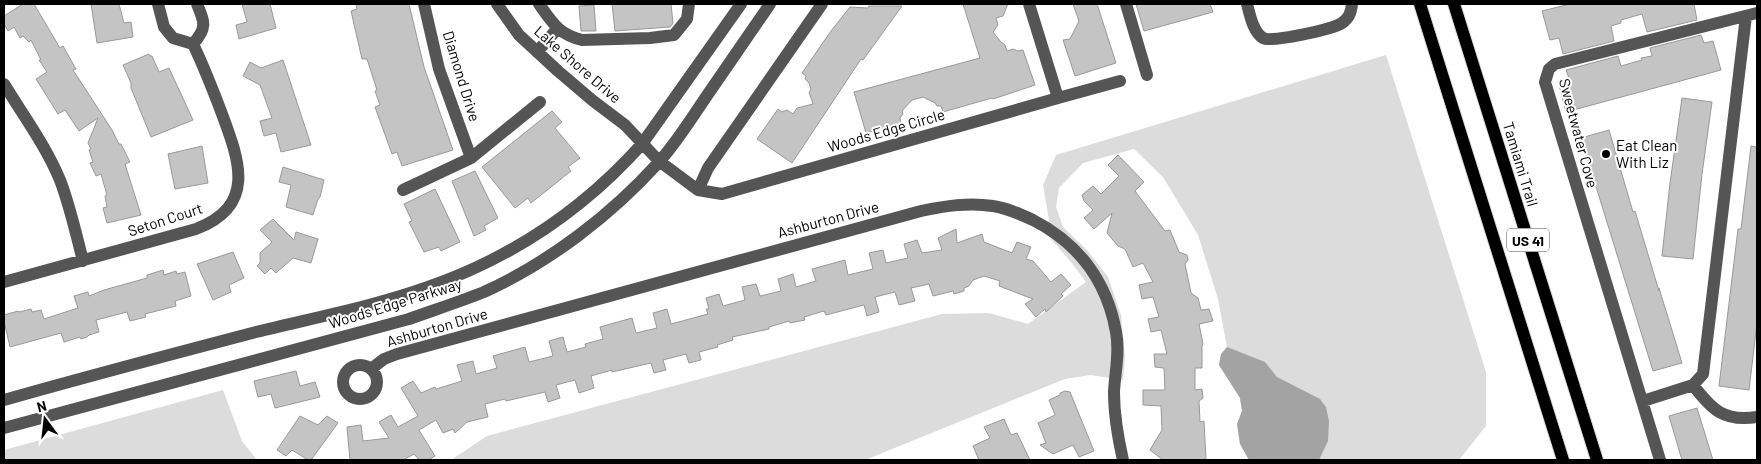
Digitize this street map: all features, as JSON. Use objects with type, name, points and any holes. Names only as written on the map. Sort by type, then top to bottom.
[{"type":"main road","name":"US 41","points":[[1420,4],[1563,460]]},
{"type":"main road","name":"Tamiami Trail","points":[[1454,4],[1597,460]]},
{"type":"main road","points":[[1553,428],[1571,460]]},
{"type":"street","points":[[158,4],[164,27],[173,38],[193,44],[203,33],[203,19],[197,4]]},
{"type":"street","name":"Diamond Drive","points":[[424,4],[439,69],[471,158]]},
{"type":"street","name":"Lake Shore Drive","points":[[497,4],[519,35],[592,100],[625,125],[642,144]]},
{"type":"street","points":[[539,4],[557,29],[571,38],[582,40],[667,37],[674,35],[687,19],[689,4]]},
{"type":"street","name":"Woods Edge Parkway","points":[[4,400],[132,364],[397,297],[470,271],[529,240],[588,198],[611,178],[642,144],[741,4]]},
{"type":"street","name":"Woods Edge Parkway","points":[[4,428],[409,319],[458,302],[529,268],[558,250],[609,210],[659,161],[685,128],[770,4]]},
{"type":"street","points":[[698,190],[708,168],[822,4]]},
{"type":"street","points":[[1030,4],[1058,98]]},
{"type":"street","points":[[1126,4],[1147,74]]},
{"type":"street","points":[[1247,4],[1258,35],[1265,40],[1280,40],[1340,24],[1350,15],[1352,4]]},
{"type":"street","name":"Sweetwater Cove","points":[[1660,460],[1545,82],[1549,69],[1555,64],[1752,14],[1703,374],[1693,385]]},
{"type":"street","points":[[537,52],[557,29]]},
{"type":"street","name":"Seton Court","points":[[4,282],[196,229],[209,224],[221,216],[232,203],[238,187],[234,147],[193,44]]},
{"type":"street","name":"Woods Edge Circle","points":[[642,144],[659,161],[698,190],[722,194],[1120,81]]},
{"type":"street","points":[[4,84],[46,151],[59,179],[83,261]]},
{"type":"street","name":"Diamond Drive","points":[[403,190],[471,158],[540,102]]},
{"type":"street","name":"Ashburton Drive","points":[[371,369],[384,358],[397,354],[922,211],[958,205],[992,206],[1026,216],[1060,237],[1082,258],[1101,287],[1111,312],[1116,333],[1118,353],[1114,414],[1123,460]]},
{"type":"street","points":[[1642,401],[1693,385],[1706,403],[1717,412],[1734,418],[1757,417]]},
{"type":"shaded area","points":[[1386,55],[1486,372],[1486,426],[1459,460],[1249,460],[1240,444],[1237,424],[1242,411],[1240,398],[1219,365],[1221,354],[1227,347],[1218,299],[1198,235],[1163,177],[1134,149],[1083,163],[1059,188],[1056,207],[1063,227],[1087,250],[1108,277],[1121,315],[1125,358],[1123,380],[1090,375],[1065,379],[865,460],[451,460],[487,436],[942,314],[989,313],[1028,324],[1086,282],[1050,238],[1043,185],[1056,155]]},
{"type":"shaded area","points":[[1227,347],[1265,362],[1277,377],[1320,399],[1326,407],[1329,421],[1328,441],[1319,460],[1249,460],[1240,444],[1237,424],[1242,411],[1240,398],[1219,365],[1221,354]]},
{"type":"shaded area","points":[[223,390],[242,441],[257,460],[4,460],[4,450]]},
{"type":"building","points":[[23,4],[34,4],[60,48],[63,46],[76,69],[73,70],[119,144],[121,144],[130,162],[125,164],[141,215],[107,223],[103,208],[107,207],[105,196],[107,195],[101,174],[96,176],[90,163],[93,162],[88,143],[98,118],[79,131],[65,110],[58,114],[36,79],[47,72],[39,60],[41,60],[31,40],[29,42],[23,36],[20,38],[14,27],[8,31],[4,24],[4,16]]},
{"type":"building","points":[[91,4],[119,4],[124,23],[131,22],[133,37],[97,43]]},
{"type":"building","points":[[242,4],[270,4],[276,28],[239,39],[236,25],[247,22]]},
{"type":"building","points":[[356,4],[409,4],[424,67],[453,150],[402,166],[397,152],[392,154],[375,107],[380,105],[375,91],[377,90],[367,59],[362,59],[351,11],[357,9]]},
{"type":"building","points":[[612,4],[671,4],[673,23],[670,27],[615,31]]},
{"type":"building","points":[[963,4],[1008,4],[1003,16],[996,18],[998,25],[993,32],[1005,45],[1007,51],[1013,49],[1023,50],[1035,85],[993,99],[943,112],[941,106],[937,106],[923,97],[912,100],[902,111],[901,124],[866,133],[854,92],[980,58]]},
{"type":"building","points":[[1073,4],[1097,4],[1116,63],[1075,76],[1063,40],[1070,39],[1079,21]]},
{"type":"building","points":[[1136,4],[1210,4],[1213,12],[1144,31]]},
{"type":"building","points":[[1570,4],[1694,4],[1697,20],[1647,32],[1642,14],[1621,20],[1621,23],[1611,26],[1614,41],[1563,54],[1559,38],[1550,40],[1542,11]]},
{"type":"building","points":[[594,5],[596,31],[581,31],[579,6]]},
{"type":"building","points":[[869,6],[902,6],[863,60],[861,59],[792,163],[757,139],[778,109],[782,112],[787,110],[793,114],[797,108],[813,104],[809,92],[811,89],[809,83],[805,79],[806,76],[802,73],[850,7],[868,8]]},
{"type":"building","points":[[1701,35],[1704,43],[1713,41],[1721,70],[1566,112],[1558,81],[1569,78],[1566,70],[1618,56],[1621,66],[1652,56],[1650,48]]},
{"type":"building","points":[[149,54],[152,56],[159,72],[169,68],[193,120],[151,137],[123,65]]},
{"type":"building","points":[[283,60],[311,145],[281,152],[276,133],[264,136],[260,121],[272,118],[260,85],[243,76],[250,62],[261,68]]},
{"type":"building","points":[[1682,98],[1712,102],[1693,259],[1662,256]]},
{"type":"building","points":[[552,111],[562,122],[555,128],[580,158],[568,167],[571,171],[531,203],[528,198],[515,208],[482,167]]},
{"type":"building","points":[[1609,130],[1633,212],[1635,211],[1682,363],[1653,371],[1581,138]]},
{"type":"building","points":[[202,146],[208,183],[175,189],[168,154]]},
{"type":"building","points":[[1751,146],[1757,147],[1757,323],[1749,390],[1719,386],[1738,229],[1741,229]]},
{"type":"building","points":[[1118,155],[1144,182],[1135,191],[1165,231],[1170,230],[1179,252],[1187,255],[1188,260],[1185,264],[1191,293],[1198,298],[1201,310],[1209,309],[1213,321],[1199,324],[1203,344],[1202,368],[1195,368],[1195,390],[1202,389],[1203,398],[1199,401],[1200,422],[1204,421],[1206,460],[1163,460],[1150,450],[1162,430],[1161,406],[1143,405],[1143,390],[1165,390],[1164,368],[1155,367],[1154,354],[1167,354],[1161,330],[1151,332],[1148,319],[1159,317],[1153,297],[1142,299],[1139,285],[1153,282],[1143,263],[1133,267],[1125,249],[1118,246],[1107,233],[1112,213],[1094,229],[1084,218],[1093,210],[1084,201],[1082,195],[1093,186],[1101,194],[1119,176],[1108,165]]},
{"type":"building","points":[[283,167],[324,180],[313,215],[286,207],[291,185],[279,182]]},
{"type":"building","points":[[475,171],[498,218],[484,226],[486,230],[474,236],[452,181]]},
{"type":"building","points":[[435,189],[460,242],[441,251],[439,247],[424,252],[409,222],[412,221],[404,204]]},
{"type":"building","points":[[273,219],[294,240],[296,232],[318,239],[311,263],[293,258],[276,273],[271,268],[265,274],[257,266],[260,263],[260,253],[272,242],[260,230]]},
{"type":"building","points":[[956,229],[957,243],[982,234],[984,242],[1012,253],[1017,242],[1031,247],[1026,259],[1033,261],[1051,282],[1061,274],[1071,285],[1061,294],[1063,296],[1046,312],[1045,309],[1036,317],[1025,304],[1033,299],[999,286],[1000,281],[984,276],[973,280],[969,286],[964,288],[964,291],[954,294],[953,291],[933,296],[929,284],[911,288],[915,301],[899,305],[895,292],[875,297],[879,312],[867,316],[864,305],[826,315],[824,311],[804,317],[805,320],[790,323],[789,321],[769,327],[769,329],[732,337],[733,340],[717,345],[718,347],[699,352],[701,360],[689,363],[686,354],[663,360],[666,370],[654,373],[651,363],[612,372],[612,370],[591,376],[594,388],[579,393],[575,380],[556,385],[560,398],[548,402],[545,392],[485,404],[488,417],[467,422],[455,433],[453,429],[443,433],[436,420],[419,430],[435,456],[428,460],[419,460],[414,454],[403,460],[350,460],[347,427],[361,425],[363,441],[389,438],[379,422],[391,415],[398,427],[418,416],[401,388],[413,381],[421,393],[435,387],[436,389],[462,381],[457,365],[473,361],[476,374],[497,368],[493,356],[525,347],[529,362],[553,356],[549,341],[563,337],[567,352],[586,347],[585,344],[603,339],[600,327],[632,318],[636,333],[657,328],[653,313],[667,309],[671,324],[708,314],[706,309],[709,309],[706,298],[719,294],[723,306],[745,300],[742,287],[756,284],[760,296],[781,291],[778,279],[793,274],[796,287],[816,281],[812,269],[845,260],[848,275],[873,269],[869,253],[883,250],[886,263],[908,258],[904,244],[917,240],[922,253],[942,250],[938,238]]},
{"type":"building","points":[[233,252],[244,278],[229,285],[231,292],[213,300],[197,264]]},
{"type":"building","points":[[163,270],[164,275],[176,271],[177,274],[185,272],[191,296],[175,301],[176,306],[145,314],[146,317],[130,321],[127,312],[96,320],[99,332],[81,339],[80,337],[64,342],[61,333],[10,347],[4,315],[31,309],[32,312],[41,310],[44,319],[78,308],[74,296],[88,292],[89,296],[147,278],[147,275]]},
{"type":"building","points":[[296,371],[300,386],[315,382],[320,397],[275,408],[271,394],[258,397],[254,381]]},
{"type":"building","points":[[1065,391],[1070,392],[1094,451],[1079,457],[1073,445],[1053,454],[1040,445],[1046,443],[1038,423],[1055,415],[1049,400]]},
{"type":"building","points":[[1697,408],[1713,460],[1682,460],[1669,416]]},
{"type":"building","points":[[300,416],[318,425],[327,416],[338,423],[311,460],[292,450],[286,456],[277,450]]},
{"type":"building","points":[[1004,419],[1011,435],[1017,433],[1030,460],[979,460],[973,446],[990,438],[984,427]]},
{"type":"place","name":"Eat Clean With Liz","points":[[1606,154]]}]
